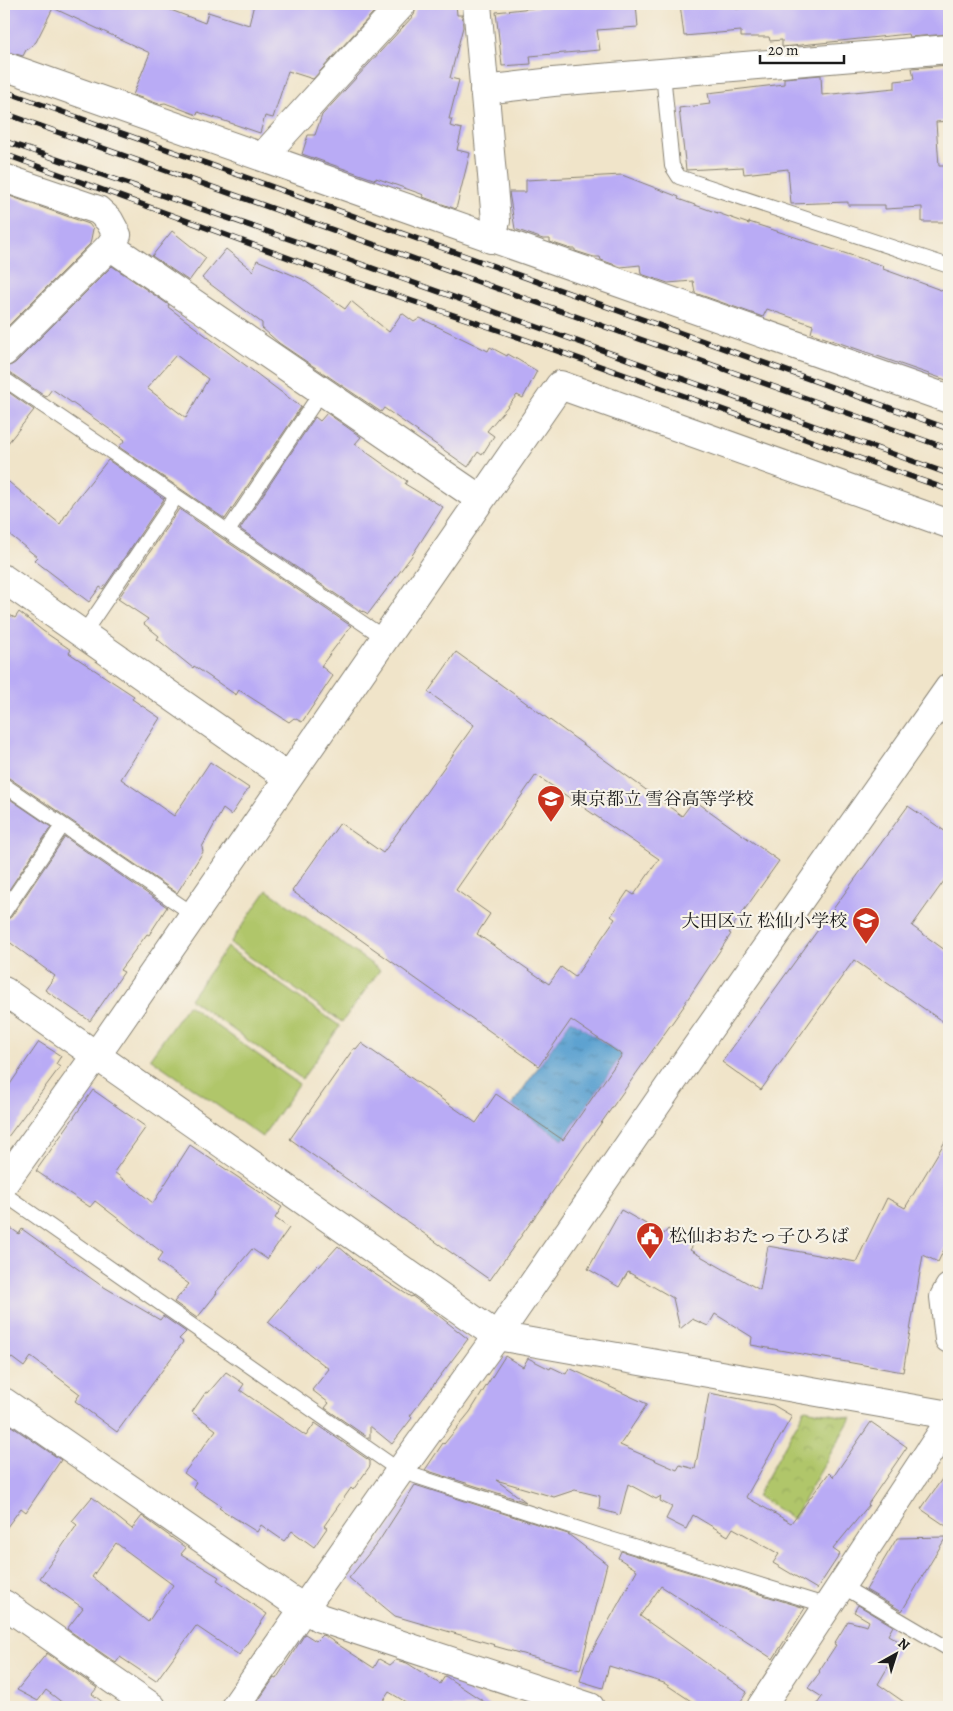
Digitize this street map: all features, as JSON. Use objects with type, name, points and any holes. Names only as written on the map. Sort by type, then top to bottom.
[{"type":"street","points":[[263,156],[402,4]]},
{"type":"street","points":[[476,4],[496,221],[491,239]]},
{"type":"street","points":[[484,90],[553,82],[949,49]]},
{"type":"street","points":[[4,66],[949,399]]},
{"type":"street","points":[[4,178],[98,210],[109,220],[117,235],[110,246],[4,352]]},
{"type":"street","points":[[110,246],[480,499]]},
{"type":"street","points":[[4,1183],[96,1056],[560,385],[949,524]]},
{"type":"street","points":[[4,579],[288,777]]},
{"type":"street","points":[[235,1707],[400,1470],[497,1336],[696,1048],[949,688]]},
{"type":"street","points":[[4,992],[497,1336],[949,1415]]},
{"type":"street","points":[[949,1288],[944,1297],[949,1339]]},
{"type":"street","points":[[4,1402],[304,1609],[320,1618],[590,1707]]},
{"type":"street","points":[[761,1707],[949,1422]]},
{"type":"street","points":[[4,1604],[152,1707]]},
{"type":"lane","points":[[663,73],[672,166],[679,177],[949,266]]},
{"type":"lane","points":[[4,379],[386,639]]},
{"type":"lane","points":[[228,532],[322,391]]},
{"type":"lane","points":[[83,634],[176,497]]},
{"type":"lane","points":[[4,785],[193,914]]},
{"type":"lane","points":[[4,912],[62,826]]},
{"type":"lane","points":[[4,1194],[400,1470],[604,1536],[835,1596],[949,1649]]},
{"type":"green space","points":[[267,890],[380,970],[342,1022],[230,943]]},
{"type":"green space","points":[[227,947],[340,1026],[302,1079],[190,999]]},
{"type":"green space","points":[[188,1005],[299,1084],[262,1137],[150,1058]]},
{"type":"green space","points":[[805,1409],[851,1418],[793,1519],[757,1496]]},
{"type":"water","points":[[571,1020],[622,1055],[563,1140],[512,1105]]},
{"type":"building","points":[[4,4],[155,4],[205,23],[208,12],[249,25],[254,4],[381,4],[313,79],[288,71],[273,118],[265,116],[260,133],[198,112],[197,115],[165,103],[159,104],[133,95],[150,53],[53,8],[36,42],[26,50],[23,56],[4,51]]},
{"type":"building","points":[[417,4],[456,4],[457,15],[462,15],[463,27],[450,78],[459,80],[449,119],[452,119],[450,126],[462,129],[457,150],[470,153],[456,209],[423,197],[424,195],[302,154],[308,135],[315,135],[322,115],[414,15]]},
{"type":"building","points":[[568,4],[636,4],[638,27],[597,30],[600,50],[530,56],[531,64],[502,66],[496,12]]},
{"type":"building","points":[[680,4],[736,4],[736,9],[784,4],[794,4],[794,7],[827,4],[831,4],[831,6],[855,4],[947,4],[949,34],[909,37],[908,34],[782,47],[782,40],[770,41],[769,37],[741,37],[741,31],[684,36]]},
{"type":"building","points":[[949,65],[949,121],[936,122],[939,166],[949,166],[949,222],[922,222],[922,207],[885,209],[885,205],[848,205],[848,202],[791,204],[788,169],[744,174],[743,167],[686,170],[679,108],[710,104],[708,93],[784,84],[784,78],[821,75],[822,95],[895,88],[895,81],[914,79],[912,68]]},
{"type":"building","points":[[622,175],[679,197],[678,199],[749,224],[749,222],[884,266],[883,269],[949,293],[949,381],[811,333],[813,325],[767,309],[763,317],[695,293],[693,281],[668,283],[641,274],[640,265],[621,267],[601,260],[600,257],[594,257],[550,242],[550,239],[543,239],[515,229],[509,192],[526,192],[526,180]]},
{"type":"building","points":[[4,194],[89,224],[93,229],[90,244],[4,330]]},
{"type":"building","points":[[172,231],[206,258],[189,281],[152,256]]},
{"type":"building","points":[[226,249],[253,271],[257,260],[302,279],[345,309],[351,301],[389,332],[402,313],[414,322],[420,318],[488,351],[490,347],[507,356],[508,354],[537,371],[523,398],[517,395],[487,431],[494,436],[482,455],[478,452],[468,467],[384,408],[381,412],[279,343],[262,328],[262,323],[202,278]]},
{"type":"building","points":[[112,266],[169,305],[168,307],[301,407],[225,519],[119,447],[125,440],[52,389],[46,397],[4,370],[4,367],[15,363]],"holes":[[[176,355],[208,379],[186,418],[147,388]]]},
{"type":"building","points":[[4,389],[34,410],[4,448]]},
{"type":"building","points":[[327,413],[361,437],[355,444],[407,481],[405,484],[443,507],[411,557],[368,614],[362,612],[240,529],[315,417],[320,421]]},
{"type":"building","points":[[108,460],[164,499],[103,589],[100,587],[89,602],[34,560],[37,557],[4,530],[4,478],[60,524],[71,506]]},
{"type":"building","points":[[179,509],[351,626],[321,666],[333,676],[302,722],[294,718],[289,722],[239,690],[236,695],[194,666],[193,668],[157,639],[159,636],[144,624],[148,619],[118,599]]},
{"type":"building","points":[[4,612],[15,618],[19,612],[71,650],[69,653],[134,696],[132,699],[160,718],[121,779],[174,816],[210,762],[249,788],[231,815],[223,809],[202,847],[203,852],[177,893],[4,776]]},
{"type":"building","points":[[456,652],[682,816],[694,800],[779,861],[735,923],[729,933],[731,934],[684,1006],[490,1280],[290,1139],[354,1048],[356,1049],[361,1043],[476,1123],[496,1094],[563,1140],[622,1055],[571,1020],[539,1066],[292,891],[340,823],[383,853],[474,725],[428,692]],"holes":[[[536,775],[659,859],[634,895],[628,891],[611,916],[615,919],[575,977],[561,967],[549,984],[477,934],[490,914],[456,890]]]},
{"type":"building","points":[[4,795],[51,827],[4,897]]},
{"type":"building","points":[[908,806],[949,834],[949,874],[912,926],[949,953],[949,1026],[854,960],[761,1090],[722,1062]]},
{"type":"building","points":[[65,837],[167,907],[149,935],[147,934],[120,970],[124,972],[90,1021],[45,990],[55,976],[4,938],[4,921],[11,917]]},
{"type":"building","points":[[39,1042],[61,1056],[56,1064],[60,1067],[4,1142],[4,1093]]},
{"type":"building","points":[[93,1090],[146,1127],[114,1172],[153,1203],[190,1145],[282,1207],[275,1218],[289,1228],[267,1259],[252,1249],[197,1318],[174,1302],[189,1284],[157,1261],[163,1253],[95,1201],[90,1207],[36,1171]]},
{"type":"building","points":[[949,1135],[949,1239],[938,1262],[923,1255],[903,1372],[751,1345],[752,1337],[715,1314],[708,1326],[692,1319],[680,1329],[673,1298],[628,1272],[619,1287],[588,1269],[621,1210],[664,1234],[668,1229],[694,1244],[690,1250],[760,1290],[768,1246],[856,1262],[887,1198],[905,1208]]},
{"type":"building","points":[[4,1223],[19,1234],[22,1229],[99,1284],[160,1320],[163,1316],[186,1332],[179,1339],[183,1342],[117,1432],[75,1401],[80,1394],[31,1357],[24,1367],[4,1352]]},
{"type":"building","points":[[338,1246],[359,1264],[412,1296],[468,1339],[410,1416],[412,1418],[392,1444],[370,1426],[370,1439],[325,1408],[329,1403],[312,1390],[329,1369],[268,1322],[317,1265],[319,1267]]},
{"type":"building","points":[[505,1356],[523,1367],[528,1358],[550,1369],[551,1367],[566,1374],[569,1368],[647,1404],[620,1445],[677,1470],[680,1465],[695,1469],[709,1393],[773,1405],[792,1416],[746,1497],[791,1523],[829,1473],[833,1477],[871,1422],[907,1447],[869,1505],[833,1549],[840,1554],[817,1589],[773,1563],[779,1554],[733,1528],[728,1536],[693,1515],[686,1529],[666,1519],[672,1507],[660,1501],[661,1496],[656,1499],[628,1484],[620,1515],[599,1509],[600,1496],[575,1490],[554,1497],[496,1480],[526,1502],[425,1470],[443,1443],[470,1412]]},
{"type":"building","points":[[226,1372],[244,1384],[240,1390],[306,1436],[315,1423],[370,1461],[370,1466],[353,1490],[351,1488],[324,1526],[327,1528],[314,1547],[292,1531],[284,1541],[261,1525],[257,1532],[219,1508],[221,1506],[193,1487],[196,1482],[184,1473],[216,1430],[192,1412],[206,1392],[208,1393]]},
{"type":"building","points":[[4,1421],[61,1460],[26,1512],[21,1508],[4,1531]]},
{"type":"building","points":[[949,1469],[949,1528],[921,1509]]},
{"type":"building","points":[[415,1485],[568,1534],[607,1564],[580,1670],[395,1616],[349,1578],[379,1541]]},
{"type":"building","points":[[92,1497],[132,1529],[142,1516],[186,1548],[181,1554],[219,1577],[217,1580],[267,1614],[239,1655],[196,1626],[156,1681],[120,1657],[116,1663],[67,1629],[83,1608],[40,1578],[77,1525],[72,1521]],"holes":[[[116,1543],[173,1585],[148,1622],[92,1577]]]},
{"type":"building","points":[[946,1537],[902,1611],[866,1590],[897,1538]]},
{"type":"building","points":[[621,1551],[805,1608],[773,1659],[661,1586],[640,1616],[747,1692],[737,1707],[700,1707],[664,1683],[609,1666],[603,1688],[580,1681],[585,1664],[637,1570],[618,1558]]},
{"type":"building","points":[[858,1605],[893,1626],[888,1635],[902,1643],[878,1684],[911,1707],[815,1707],[822,1697],[808,1688],[820,1672],[848,1621],[867,1626],[869,1621],[854,1612]]},
{"type":"building","points":[[305,1634],[316,1641],[322,1635],[325,1636],[374,1668],[379,1659],[390,1665],[396,1660],[407,1663],[440,1684],[445,1676],[492,1707],[414,1707],[389,1692],[379,1707],[254,1707],[274,1678],[276,1679]]},
{"type":"building","points":[[47,1653],[97,1688],[92,1694],[109,1707],[68,1707],[46,1690],[38,1701],[17,1690]]},
{"type":"railway","points":[[4,91],[949,429]]},
{"type":"railway","points":[[4,113],[949,449]]},
{"type":"railway","points":[[4,141],[347,259],[949,474]]},
{"type":"railway","points":[[4,154],[341,277],[501,331],[949,490]]},
{"type":"place","name":"東京都立 雪谷高等学校","points":[[551,823]]},
{"type":"place","name":"大田区立 松仙小学校","points":[[866,945]]},
{"type":"place","name":"松仙おおたっ子ひろば","points":[[650,1260]]}]
